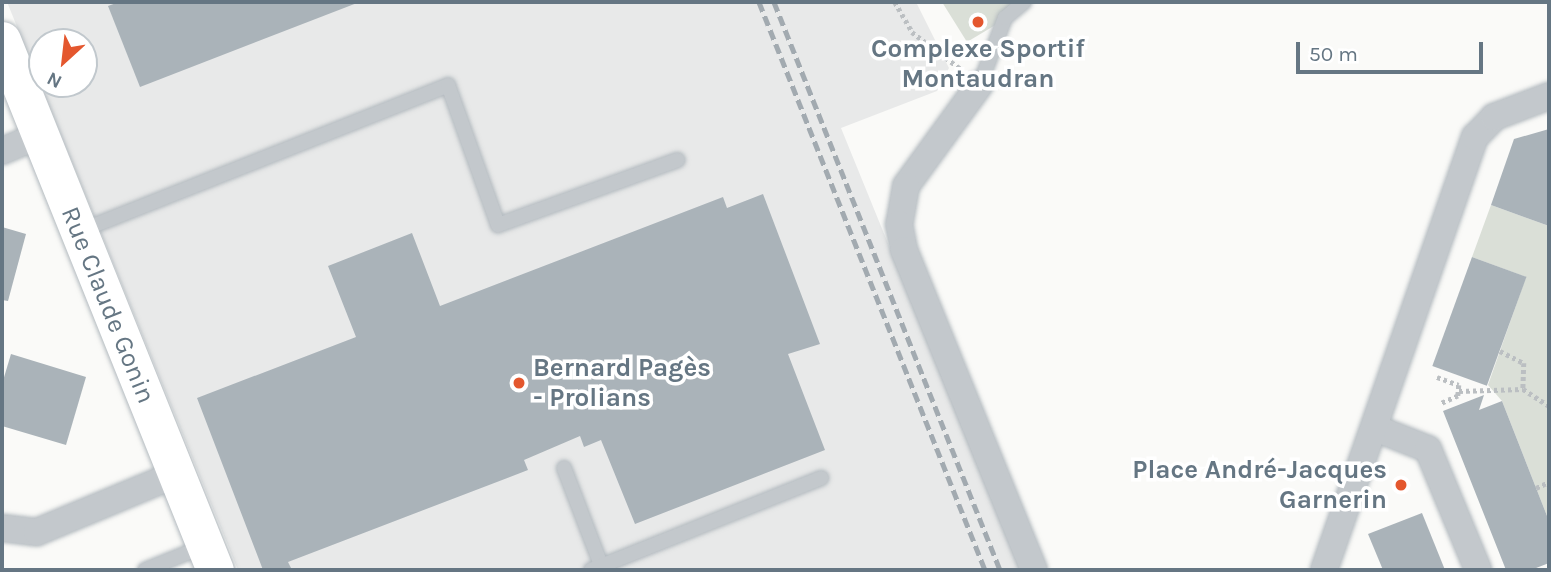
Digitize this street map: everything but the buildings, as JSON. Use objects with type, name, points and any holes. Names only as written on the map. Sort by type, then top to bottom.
[{"type":"street","name":"Rue Claude Gonin","points":[[2,40],[210,558]]},
{"type":"street","points":[[980,84],[906,186],[899,224],[904,250],[1034,570]]},
{"type":"street","points":[[1324,570],[1475,137],[1494,117],[1549,96]]},
{"type":"street","points":[[2,151],[40,135]]},
{"type":"street","points":[[1375,428],[1428,449],[1478,570]]},
{"type":"street","points":[[2,528],[37,532],[177,474]]},
{"type":"lane","points":[[980,84],[1005,18],[1024,2]]},
{"type":"lane","points":[[79,232],[448,85],[498,225],[678,160]]},
{"type":"lane","points":[[564,468],[598,569],[821,478]]},
{"type":"lane","points":[[145,570],[210,558]]},
{"type":"path","points":[[895,2],[912,32],[980,84]]},
{"type":"path","points":[[1500,351],[1524,363],[1523,389]]},
{"type":"path","points":[[1437,377],[1460,385],[1458,396],[1440,404]]},
{"type":"path","points":[[1459,391],[1523,389],[1549,406]]},
{"type":"path","points":[[1536,488],[1549,482]]},
{"type":"shaded area","points":[[7,2],[916,2],[949,68],[937,91],[841,128],[1021,570],[238,570],[46,98],[98,98],[98,28],[28,28],[28,54]]},
{"type":"shaded area","name":"Complexe Sportif Montaudran","points":[[942,2],[1034,2],[967,42]]},
{"type":"shaded area","points":[[1491,205],[1549,226],[1549,521],[1502,401],[1488,385],[1526,277],[1472,257]]},
{"type":"railway","points":[[759,2],[985,570]]},
{"type":"railway","points":[[774,2],[1000,570]]},
{"type":"place","name":"Complexe Sportif Montaudran","points":[[978,22]]},
{"type":"place","name":"Bernard Pagès - Prolians","points":[[519,383]]},
{"type":"place","name":"Place André-Jacques Garnerin","points":[[1401,485]]}]
